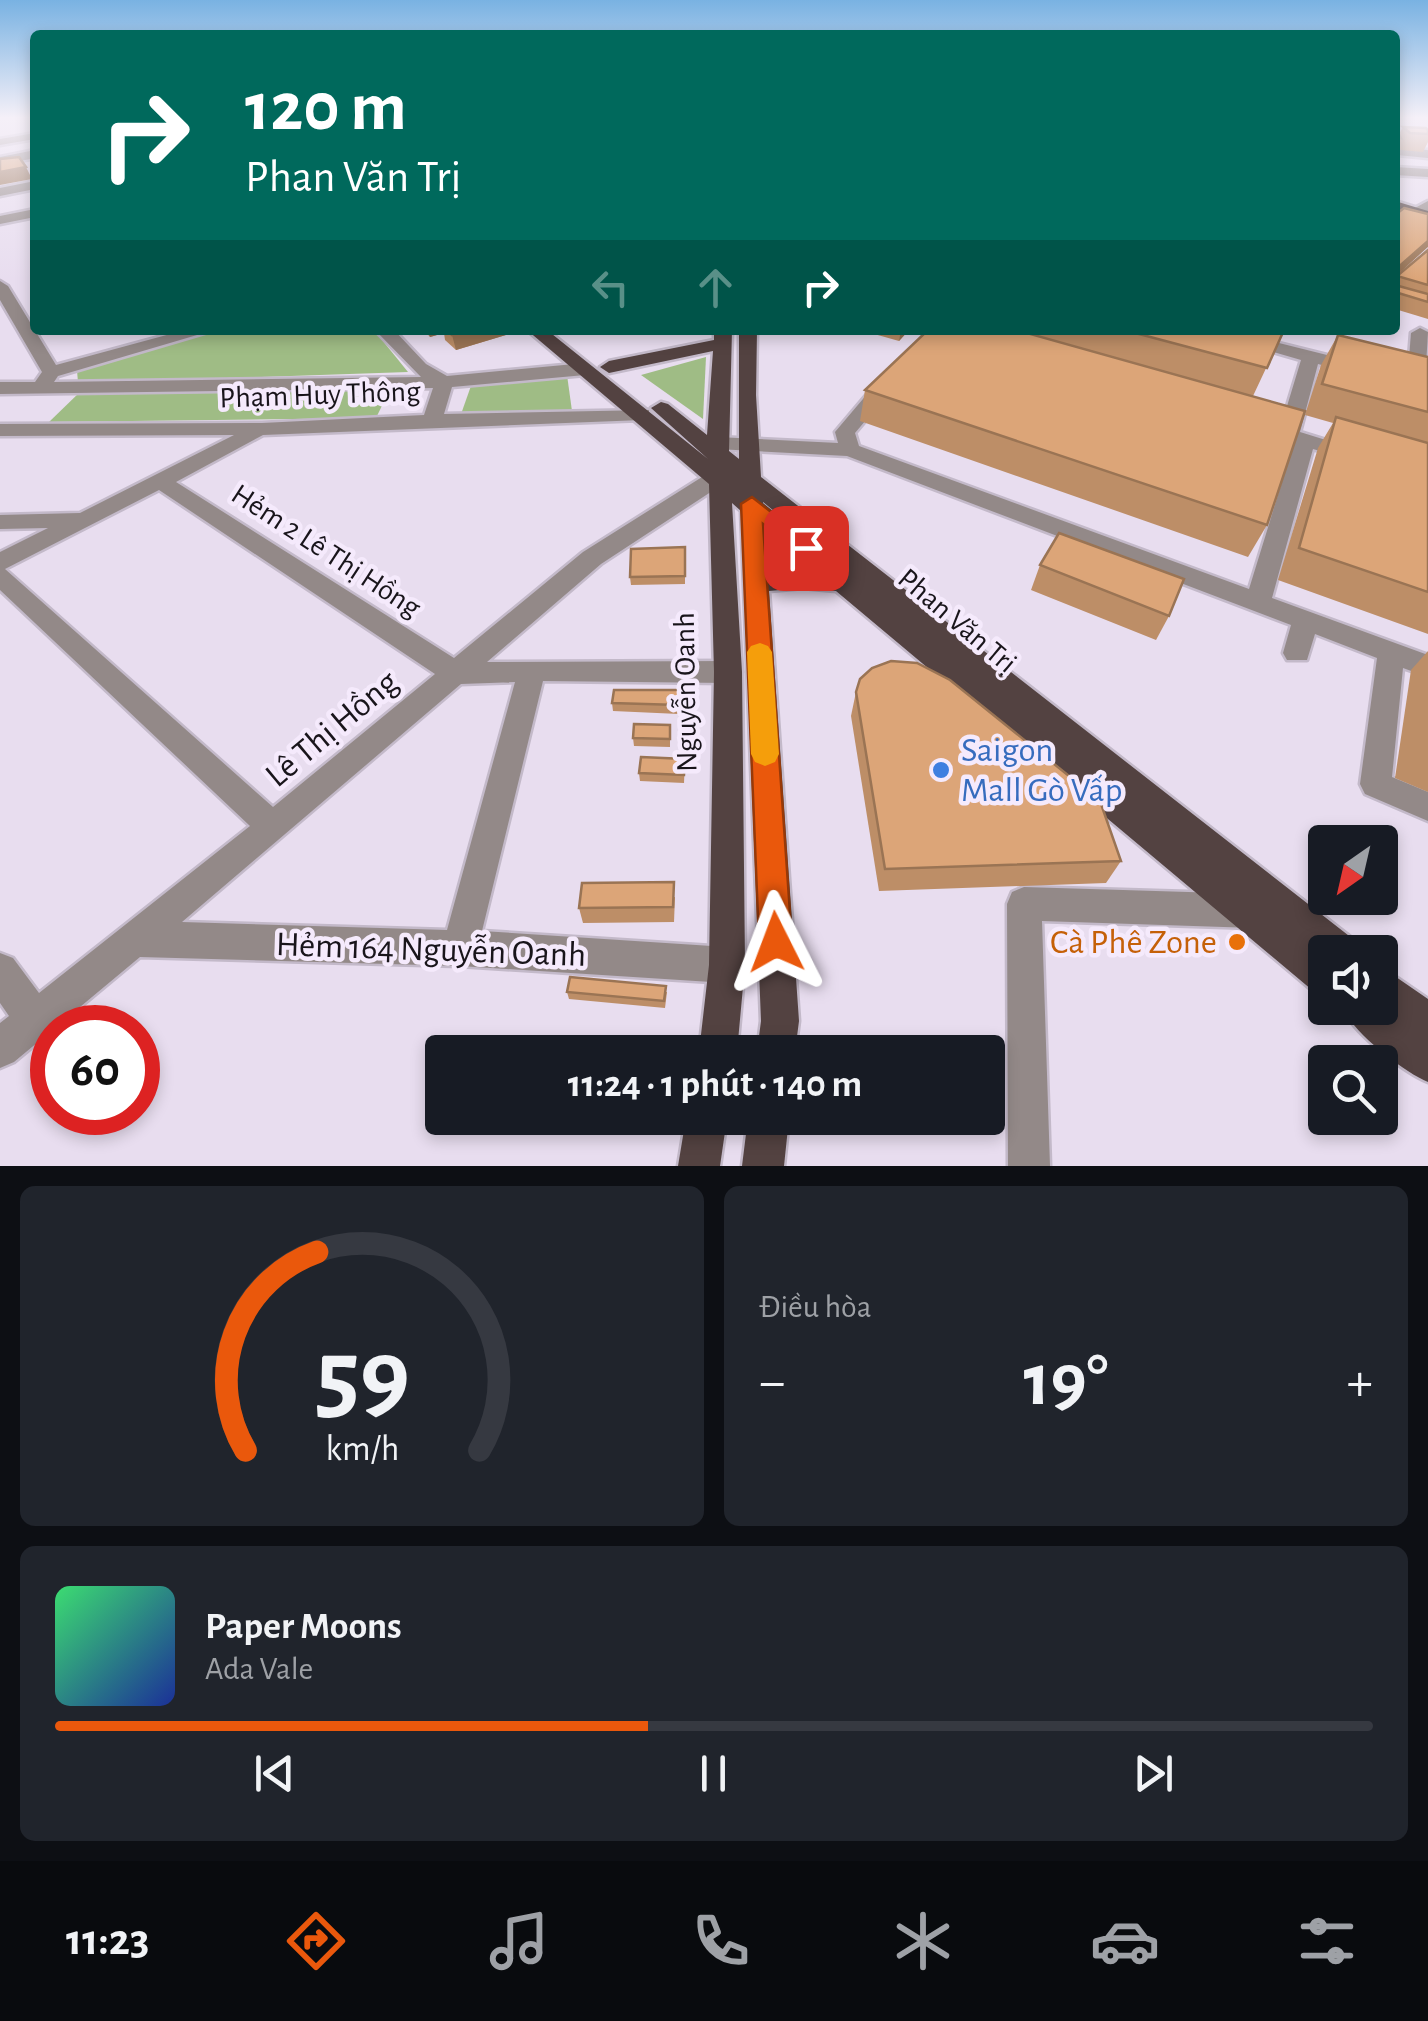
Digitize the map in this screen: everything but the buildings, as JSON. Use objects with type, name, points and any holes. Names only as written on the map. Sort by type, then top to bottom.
[{"type":"main road","points":[[1400,210],[1426,213]]},
{"type":"main road","name":"Phan Văn Trị","points":[[542,335],[642,414],[717,458]]},
{"type":"main road","name":"Phan Văn Trị","points":[[567,335],[717,458],[849,583],[1262,908],[1310,935]]},
{"type":"main road","points":[[748,335],[751,492],[778,1035]]},
{"type":"main road","points":[[609,366],[722,337]]},
{"type":"main road","name":"Nguyễn Oanh","points":[[720,1035],[727,965],[728,672],[717,458],[722,337]]},
{"type":"main road","name":"Phan Văn Trị","points":[[751,492],[1262,908],[1308,958]]},
{"type":"main road","points":[[756,584],[803,579],[849,583]]},
{"type":"main road","points":[[1398,999],[1428,1023]]},
{"type":"main road","points":[[1383,1025],[1428,1062]]},
{"type":"main road","points":[[699,1166],[704,1135]]},
{"type":"main road","points":[[763,1166],[767,1135]]},
{"type":"street","points":[[0,192],[30,186]]},
{"type":"street","points":[[0,206],[30,200]]},
{"type":"street","points":[[0,220],[30,214]]},
{"type":"street","points":[[0,286],[28,320]]},
{"type":"street","points":[[1227,335],[1406,381],[1420,333]]},
{"type":"street","points":[[9,430],[52,396],[44,382],[32,335]]},
{"type":"street","points":[[0,414],[19,396],[44,382],[190,335]]},
{"type":"street","points":[[388,335],[417,375],[444,382],[432,420]]},
{"type":"street","points":[[1258,602],[1297,438],[1311,357]]},
{"type":"street","name":"Phạm Huy Thông","points":[[444,382],[585,369]]},
{"type":"street","points":[[850,450],[844,432],[896,374]]},
{"type":"street","points":[[401,421],[410,405],[417,375]]},
{"type":"street","name":"Phạm Huy Thông","points":[[0,388],[44,382],[417,375]]},
{"type":"street","name":"Phạm Huy Thông","points":[[9,430],[262,429],[642,414]]},
{"type":"street","points":[[1252,424],[1375,461]]},
{"type":"street","points":[[0,562],[262,429]]},
{"type":"street","points":[[717,458],[749,445],[850,450],[1428,666]]},
{"type":"street","name":"Lê Thị Hồng","points":[[54,1005],[717,458]]},
{"type":"street","name":"Hẻm 2 Lê Thị Hồng","points":[[160,481],[457,674]]},
{"type":"street","points":[[0,522],[84,520]]},
{"type":"street","points":[[1072,533],[1078,553],[1104,573]]},
{"type":"street","points":[[0,576],[273,827]]},
{"type":"street","points":[[1138,587],[1176,589],[1195,579]]},
{"type":"street","points":[[1297,653],[1306,620]]},
{"type":"street","points":[[1391,652],[1376,784],[1428,806]]},
{"type":"street","points":[[457,674],[532,670],[728,672]]},
{"type":"street","points":[[460,948],[532,670]]},
{"type":"street","points":[[1030,1166],[1024,904],[1262,908]]},
{"type":"street","name":"Hẻm 164 Nguyễn Oanh","points":[[135,939],[460,948],[727,965]]},
{"type":"street","points":[[0,971],[30,1013]]},
{"type":"street","name":"Lê Thị Hồng","points":[[0,1048],[30,1024]]},
{"type":"green space","points":[[201,335],[378,335],[408,372],[78,383],[77,370]]},
{"type":"green space","points":[[706,357],[703,419],[641,375]]},
{"type":"green space","points":[[567,375],[572,411],[460,417],[472,383]]},
{"type":"green space","points":[[391,387],[376,418],[49,422],[82,390]]},
{"type":"slow traffic","points":[[760,652],[765,754]]},
{"type":"place","name":"Saigon Mall Gò Vấp","points":[[941,770]]},
{"type":"place","name":"Cà Phê Zone","points":[[1237,942]]},
{"type":"route","points":[[776,942],[752,504],[806,548]]}]
